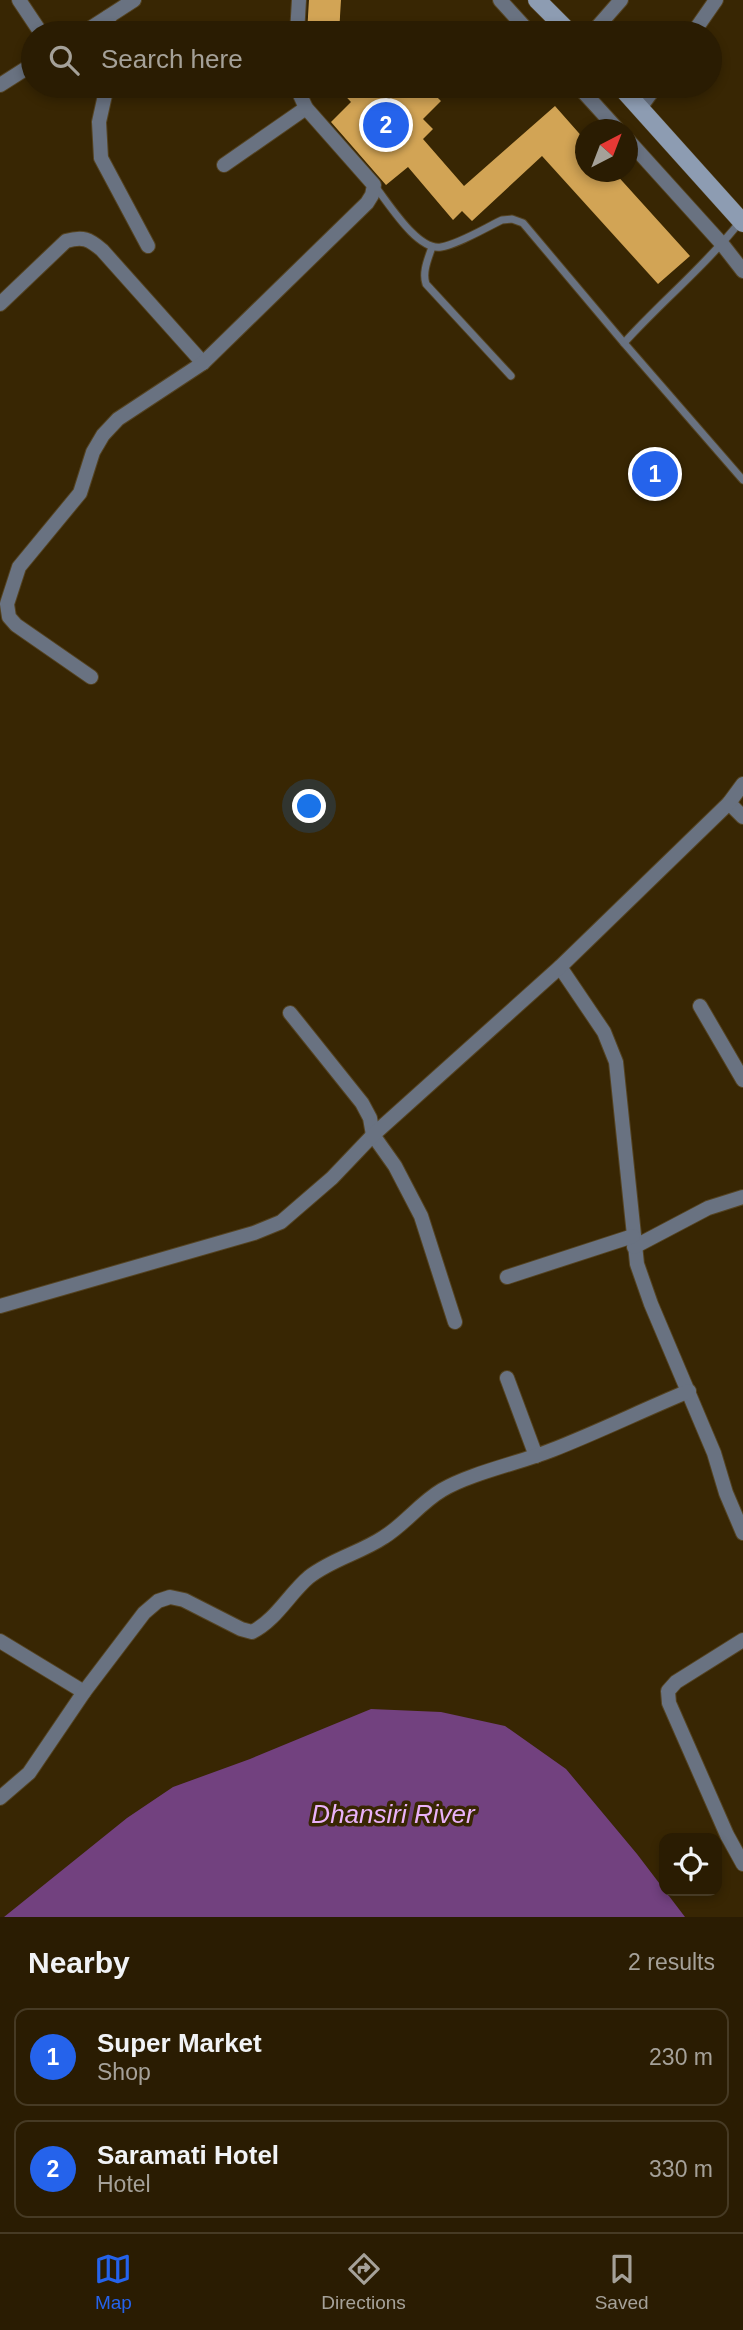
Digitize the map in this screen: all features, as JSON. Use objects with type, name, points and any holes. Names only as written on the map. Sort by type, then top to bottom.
[{"type":"main road","points":[[537,0],[558,21]]},
{"type":"main road","points":[[631,98],[742,222]]},
{"type":"street","points":[[19,0],[33,21]]},
{"type":"street","points":[[102,21],[134,0]]},
{"type":"street","points":[[298,21],[299,0]]},
{"type":"street","points":[[500,0],[519,21]]},
{"type":"street","points":[[603,21],[621,0]]},
{"type":"street","points":[[701,21],[716,0]]},
{"type":"street","points":[[108,17],[109,21]]},
{"type":"street","points":[[0,85],[21,72]]},
{"type":"street","points":[[104,98],[99,122],[102,158],[148,246]]},
{"type":"street","points":[[91,677],[36,640],[9,617],[7,604],[19,567],[80,493],[93,452],[103,435],[118,419],[203,363],[367,203],[372,195],[374,184],[306,108],[301,98]]},
{"type":"street","points":[[589,98],[608,119]]},
{"type":"street","points":[[640,108],[647,98]]},
{"type":"street","points":[[224,165],[306,108]]},
{"type":"street","points":[[638,151],[743,271]]},
{"type":"street","points":[[0,304],[66,241],[80,236],[102,250],[203,363]]},
{"type":"street","points":[[0,1306],[254,1233],[281,1222],[332,1178],[373,1135],[560,967],[729,803],[743,784]]},
{"type":"street","points":[[729,803],[743,817]]},
{"type":"street","points":[[560,967],[604,1032],[616,1062],[637,1264],[743,1532]]},
{"type":"street","points":[[701,1006],[743,1080]]},
{"type":"street","points":[[290,1013],[362,1103],[370,1118],[373,1135],[395,1166],[421,1216],[455,1322]]},
{"type":"street","points":[[507,1277],[634,1242],[708,1208],[743,1197]]},
{"type":"street","points":[[507,1378],[536,1456]]},
{"type":"street","points":[[0,1798],[29,1773],[84,1692],[144,1613],[158,1601],[170,1597],[184,1600],[252,1632],[263,1627],[301,1584],[327,1563],[385,1537],[443,1489],[536,1456],[689,1391]]},
{"type":"street","points":[[743,1640],[676,1682],[668,1691],[669,1703],[727,1835],[743,1864]]},
{"type":"street","points":[[0,1641],[84,1692]]},
{"type":"lane","points":[[374,184],[415,236],[432,247],[448,245],[502,220],[512,219],[523,223],[743,480]]},
{"type":"lane","points":[[624,343],[655,308],[742,222]]},
{"type":"lane","points":[[432,247],[424,278],[426,284],[512,376]]},
{"type":"water","name":"Dhansiri River","points":[[371,1709],[441,1712],[505,1726],[566,1769],[659,1883],[659,1896],[669,1896],[685,1917],[4,1917],[127,1818],[173,1787],[250,1759]]},
{"type":"building","points":[[309,0],[341,0],[340,21],[308,21]]},
{"type":"building","points":[[347,98],[384,98],[387,101],[390,98],[438,98],[441,101],[423,119],[433,129],[423,139],[464,186],[555,106],[575,129],[575,182],[623,182],[690,256],[658,284],[542,156],[472,221],[462,211],[453,220],[408,167],[386,185],[331,122],[351,102]]},
{"type":"place","name":"Saramati Hotel","points":[[386,125]]},
{"type":"place","name":"Super Market","points":[[655,474]]}]
